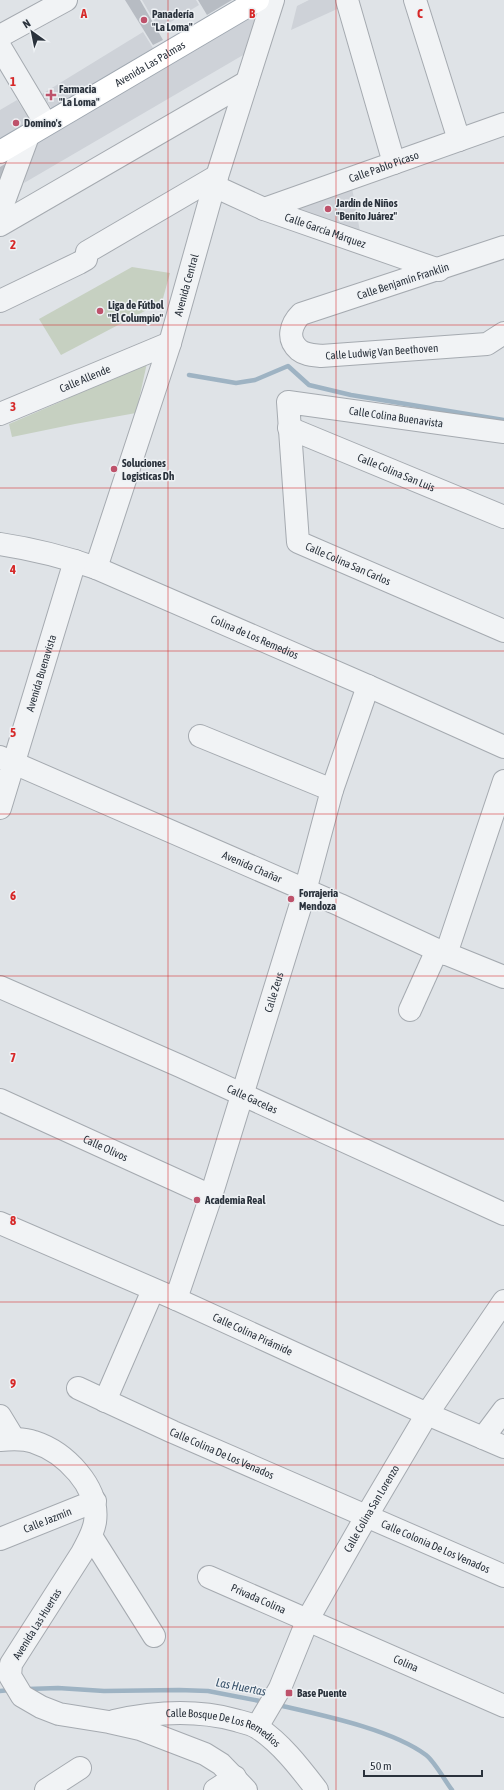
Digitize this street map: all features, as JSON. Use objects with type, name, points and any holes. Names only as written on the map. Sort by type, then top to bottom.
[{"type":"main road","name":"Avenida Las Palmas","points":[[0,152],[258,0]]},
{"type":"street","points":[[0,36],[66,0]]},
{"type":"street","name":"Avenida Central","points":[[96,568],[170,343],[215,181],[273,0]]},
{"type":"street","points":[[347,0],[394,163]]},
{"type":"street","points":[[415,0],[459,140]]},
{"type":"street","points":[[0,47],[46,124]]},
{"type":"street","points":[[0,225],[247,82]]},
{"type":"street","name":"Calle Pablo Picaso","points":[[264,209],[504,124]]},
{"type":"street","points":[[0,212],[28,136]]},
{"type":"street","points":[[0,301],[79,263],[86,259],[87,252],[215,181]]},
{"type":"street","name":"Calle García Márquez","points":[[215,181],[264,209],[439,270]]},
{"type":"street","name":"Calle Benjamín Franklin","points":[[301,314],[439,270],[504,247]]},
{"type":"street","name":"Calle Ludwig Van Beethoven","points":[[301,314],[295,320],[291,328],[292,339],[299,350],[308,354],[321,356],[487,344],[504,333]]},
{"type":"street","name":"Calle Allende","points":[[0,414],[170,343]]},
{"type":"street","name":"Calle Colina San Carlos","points":[[288,402],[298,542],[504,631]]},
{"type":"street","name":"Calle Colina Buenavista","points":[[288,402],[504,432]]},
{"type":"street","name":"Calle Colina San Luis","points":[[289,428],[504,517]]},
{"type":"street","name":"Colina de Los Remedios","points":[[0,544],[32,549],[75,560],[96,568],[368,686],[504,747]]},
{"type":"street","name":"Avenida Buenavista","points":[[0,808],[7,760],[75,560]]},
{"type":"street","name":"Calle Zeus","points":[[176,1299],[211,1196],[305,891],[332,790],[368,686]]},
{"type":"street","points":[[200,736],[332,790]]},
{"type":"street","name":"Avenida Chañar","points":[[7,760],[340,905],[442,952],[504,977]]},
{"type":"street","points":[[410,1010],[442,952],[504,781]]},
{"type":"street","name":"Calle Gacelas","points":[[0,987],[180,1066],[504,1214]]},
{"type":"street","name":"Calle Olivos","points":[[0,1100],[211,1196]]},
{"type":"street","name":"Calle Colina Pirámide","points":[[0,1223],[176,1299],[427,1414],[504,1447]]},
{"type":"street","points":[[105,1400],[153,1290]]},
{"type":"street","name":"Calle Colina San Lorenzo","points":[[260,1723],[280,1688],[308,1619],[366,1517],[427,1414],[504,1301]]},
{"type":"street","name":"Calle Colina De Los Venados","points":[[78,1388],[366,1517]]},
{"type":"street","points":[[483,1438],[504,1410]]},
{"type":"street","points":[[0,1416],[7,1439]]},
{"type":"street","name":"Avenida Las Huertas","points":[[7,1439],[32,1441],[46,1446],[61,1456],[72,1466],[83,1480],[95,1501],[95,1522],[91,1536],[82,1553],[11,1664],[11,1682],[41,1707],[59,1714],[109,1722],[140,1729],[205,1754],[221,1764],[241,1784]]},
{"type":"street","name":"Calle Jazmín","points":[[0,1539],[95,1501]]},
{"type":"street","name":"Calle Colonia De Los Venados","points":[[366,1517],[504,1576]]},
{"type":"street","points":[[91,1536],[154,1636]]},
{"type":"street","name":"Privada Colina","points":[[209,1577],[308,1619]]},
{"type":"street","name":"Colina","points":[[308,1619],[504,1706]]},
{"type":"street","name":"Calle Bosque De Los Remedios","points":[[109,1722],[145,1714],[180,1712],[212,1715],[260,1723],[299,1766],[317,1790]]},
{"type":"street","points":[[46,1790],[80,1768]]},
{"type":"street","points":[[216,1790],[241,1784]]},
{"type":"shaded area","points":[[142,0],[196,0],[199,5],[159,29]]},
{"type":"shaded area","points":[[309,0],[345,0],[346,5],[291,30],[297,6]]},
{"type":"shaded area","points":[[263,10],[250,51],[24,183],[33,145]]},
{"type":"shaded area","points":[[143,32],[153,48],[52,109],[42,94]]},
{"type":"shaded area","points":[[17,100],[30,120],[0,139],[0,110]]},
{"type":"shaded area","name":"Jardín de Niños \"Benito Juárez\"","points":[[352,188],[361,237],[299,213],[302,204]]},
{"type":"green space","name":"Liga de Fútbol \"El Columpio\"","points":[[132,267],[170,273],[162,302],[61,355],[39,319]]},
{"type":"green space","points":[[147,363],[136,413],[12,437],[9,424],[67,399],[74,389]]},
{"type":"building","name":"Panadería \"La Loma\"","points":[[125,0],[140,0],[163,40],[153,45]]},
{"type":"building","name":"Panadería \"La Loma\"","points":[[198,0],[232,0],[207,15]]},
{"type":"building","points":[[5,164],[1,186],[0,186],[0,167]]},
{"type":"waterway","points":[[189,375],[236,383],[255,380],[288,366],[309,385],[351,395],[504,420]]},
{"type":"waterway","name":"Las Huertas","points":[[28,1689],[58,1688],[104,1691],[208,1691],[265,1702]]},
{"type":"waterway","name":"Las Huertas","points":[[0,1691],[10,1690]]},
{"type":"waterway","name":"Las Huertas","points":[[278,1705],[314,1713],[375,1730],[411,1746],[429,1758],[452,1790]]},
{"type":"place","name":"Panadería \"La Loma\"","points":[[144,20]]},
{"type":"place","name":"Farmacia \"La Loma\"","points":[[51,95]]},
{"type":"place","name":"Domino's","points":[[16,123]]},
{"type":"place","name":"Jardín de Niños \"Benito Juárez\"","points":[[328,209]]},
{"type":"place","name":"Liga de Fútbol \"El Columpio\"","points":[[100,311]]},
{"type":"place","name":"Soluciones Logisticas Dh","points":[[114,469]]},
{"type":"place","name":"Forrajeria Mendoza","points":[[291,899]]},
{"type":"place","name":"Academia Real","points":[[197,1200]]},
{"type":"place","name":"Base Puente","points":[[289,1693]]}]
